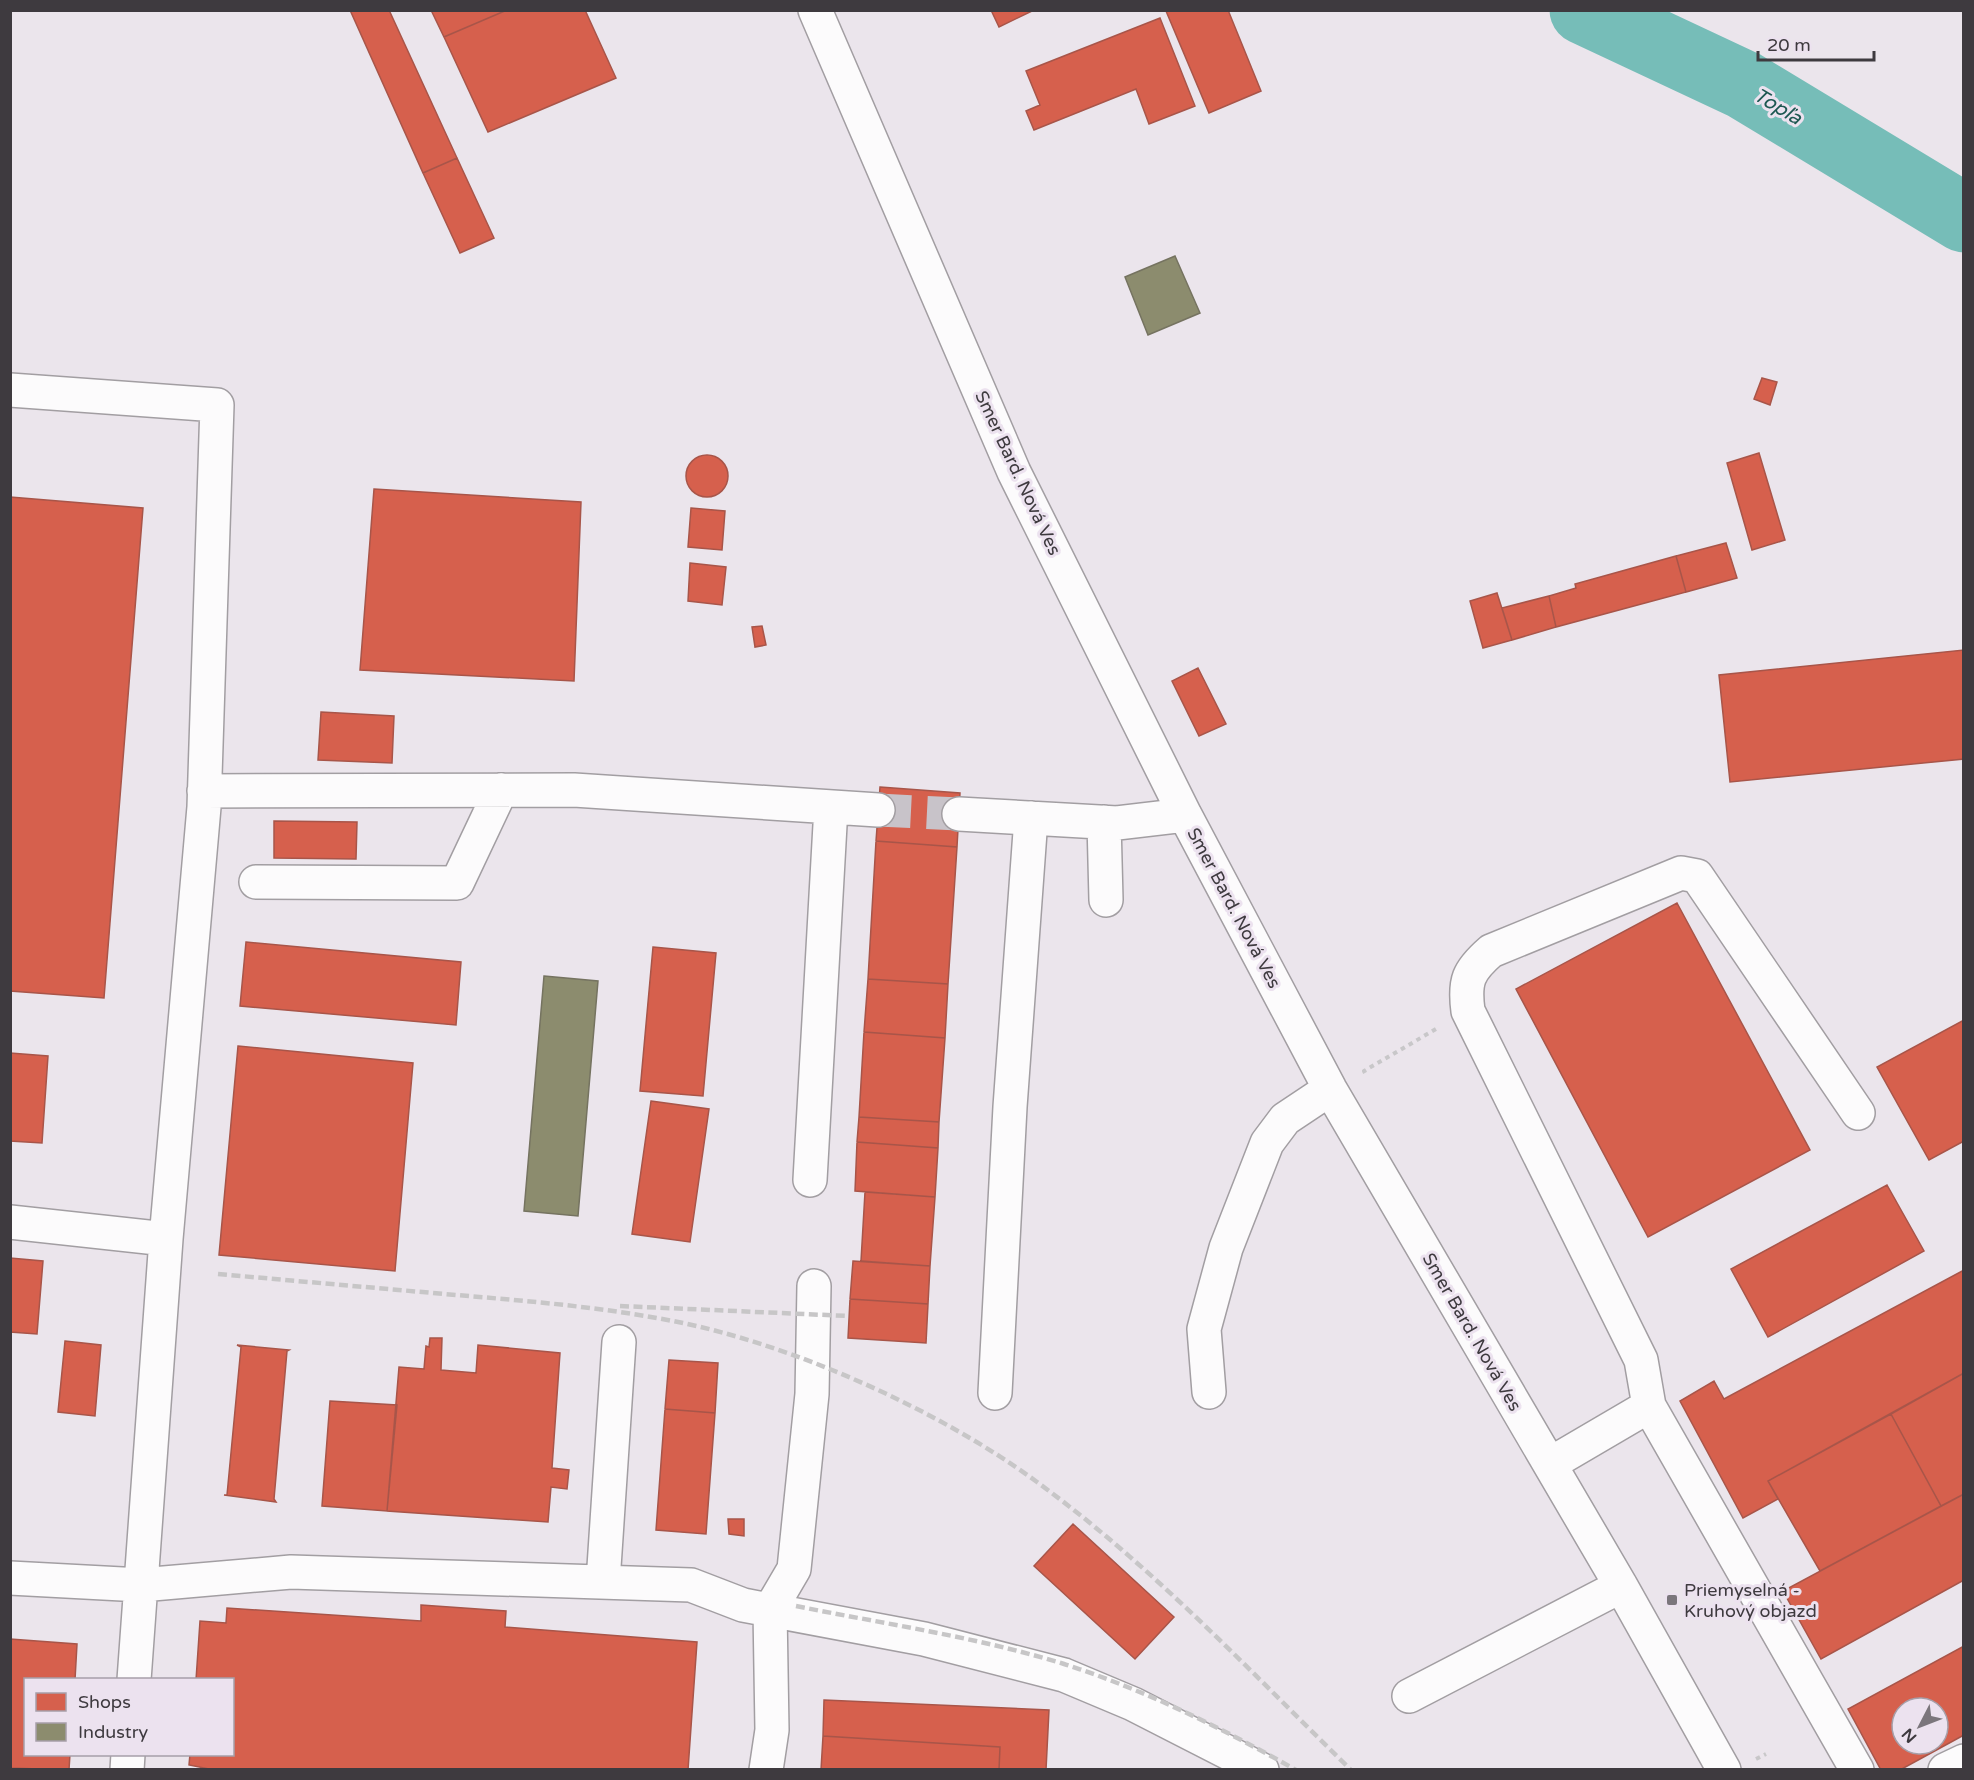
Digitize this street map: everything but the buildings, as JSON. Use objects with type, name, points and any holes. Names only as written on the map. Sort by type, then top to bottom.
[{"type":"street","name":"Smer Bard. Nová Ves","points":[[814,10],[1014,472],[1185,815],[1330,1089],[1550,1464],[1724,1770]]},
{"type":"street","points":[[10,390],[217,405],[204,791],[166,1239],[134,1678]]},
{"type":"street","points":[[255,882],[457,883],[501,790]]},
{"type":"street","points":[[204,791],[574,790],[878,810]]},
{"type":"street","points":[[810,1180],[831,807]]},
{"type":"street","points":[[959,814],[1104,822],[1151,821],[1185,815]]},
{"type":"street","points":[[995,1393],[1010,1107],[1031,818]]},
{"type":"street","points":[[1104,822],[1106,900]]},
{"type":"street","points":[[1857,1770],[1649,1406],[1641,1360],[1468,1011],[1465,988],[1474,966],[1491,951],[1681,873],[1697,876],[1858,1113]]},
{"type":"street","points":[[1209,1392],[1204,1329],[1226,1248],[1267,1143],[1285,1119],[1330,1089]]},
{"type":"street","points":[[10,1222],[166,1239]]},
{"type":"street","points":[[766,1770],[772,1730],[771,1610],[794,1569],[812,1394],[814,1286]]},
{"type":"street","points":[[603,1582],[619,1342]]},
{"type":"street","points":[[1550,1464],[1649,1406]]},
{"type":"street","points":[[10,1578],[141,1585],[291,1572],[691,1585],[743,1605],[924,1639],[1064,1676],[1133,1704],[1262,1770]]},
{"type":"street","points":[[1409,1696],[1621,1587]]},
{"type":"street","points":[[1946,1770],[1964,1761]]},
{"type":"path","points":[[1369,1081],[1364,1071],[1468,1011]]},
{"type":"waterway","name":"Topľa","points":[[1584,10],[1744,85],[1964,218]]},
{"type":"tunnel","points":[[878,810],[959,814]]},
{"type":"railway","points":[[218,1274],[537,1302],[646,1316],[719,1332],[766,1346],[863,1383],[910,1405],[998,1455],[1079,1514],[1199,1620],[1351,1770]]},
{"type":"railway","points":[[620,1306],[849,1316]]},
{"type":"railway","points":[[796,1606],[998,1646],[1064,1664],[1183,1711],[1296,1770]]},
{"type":"place","name":"Priemyselná - Kruhový objazd","points":[[1672,1600]]}]
